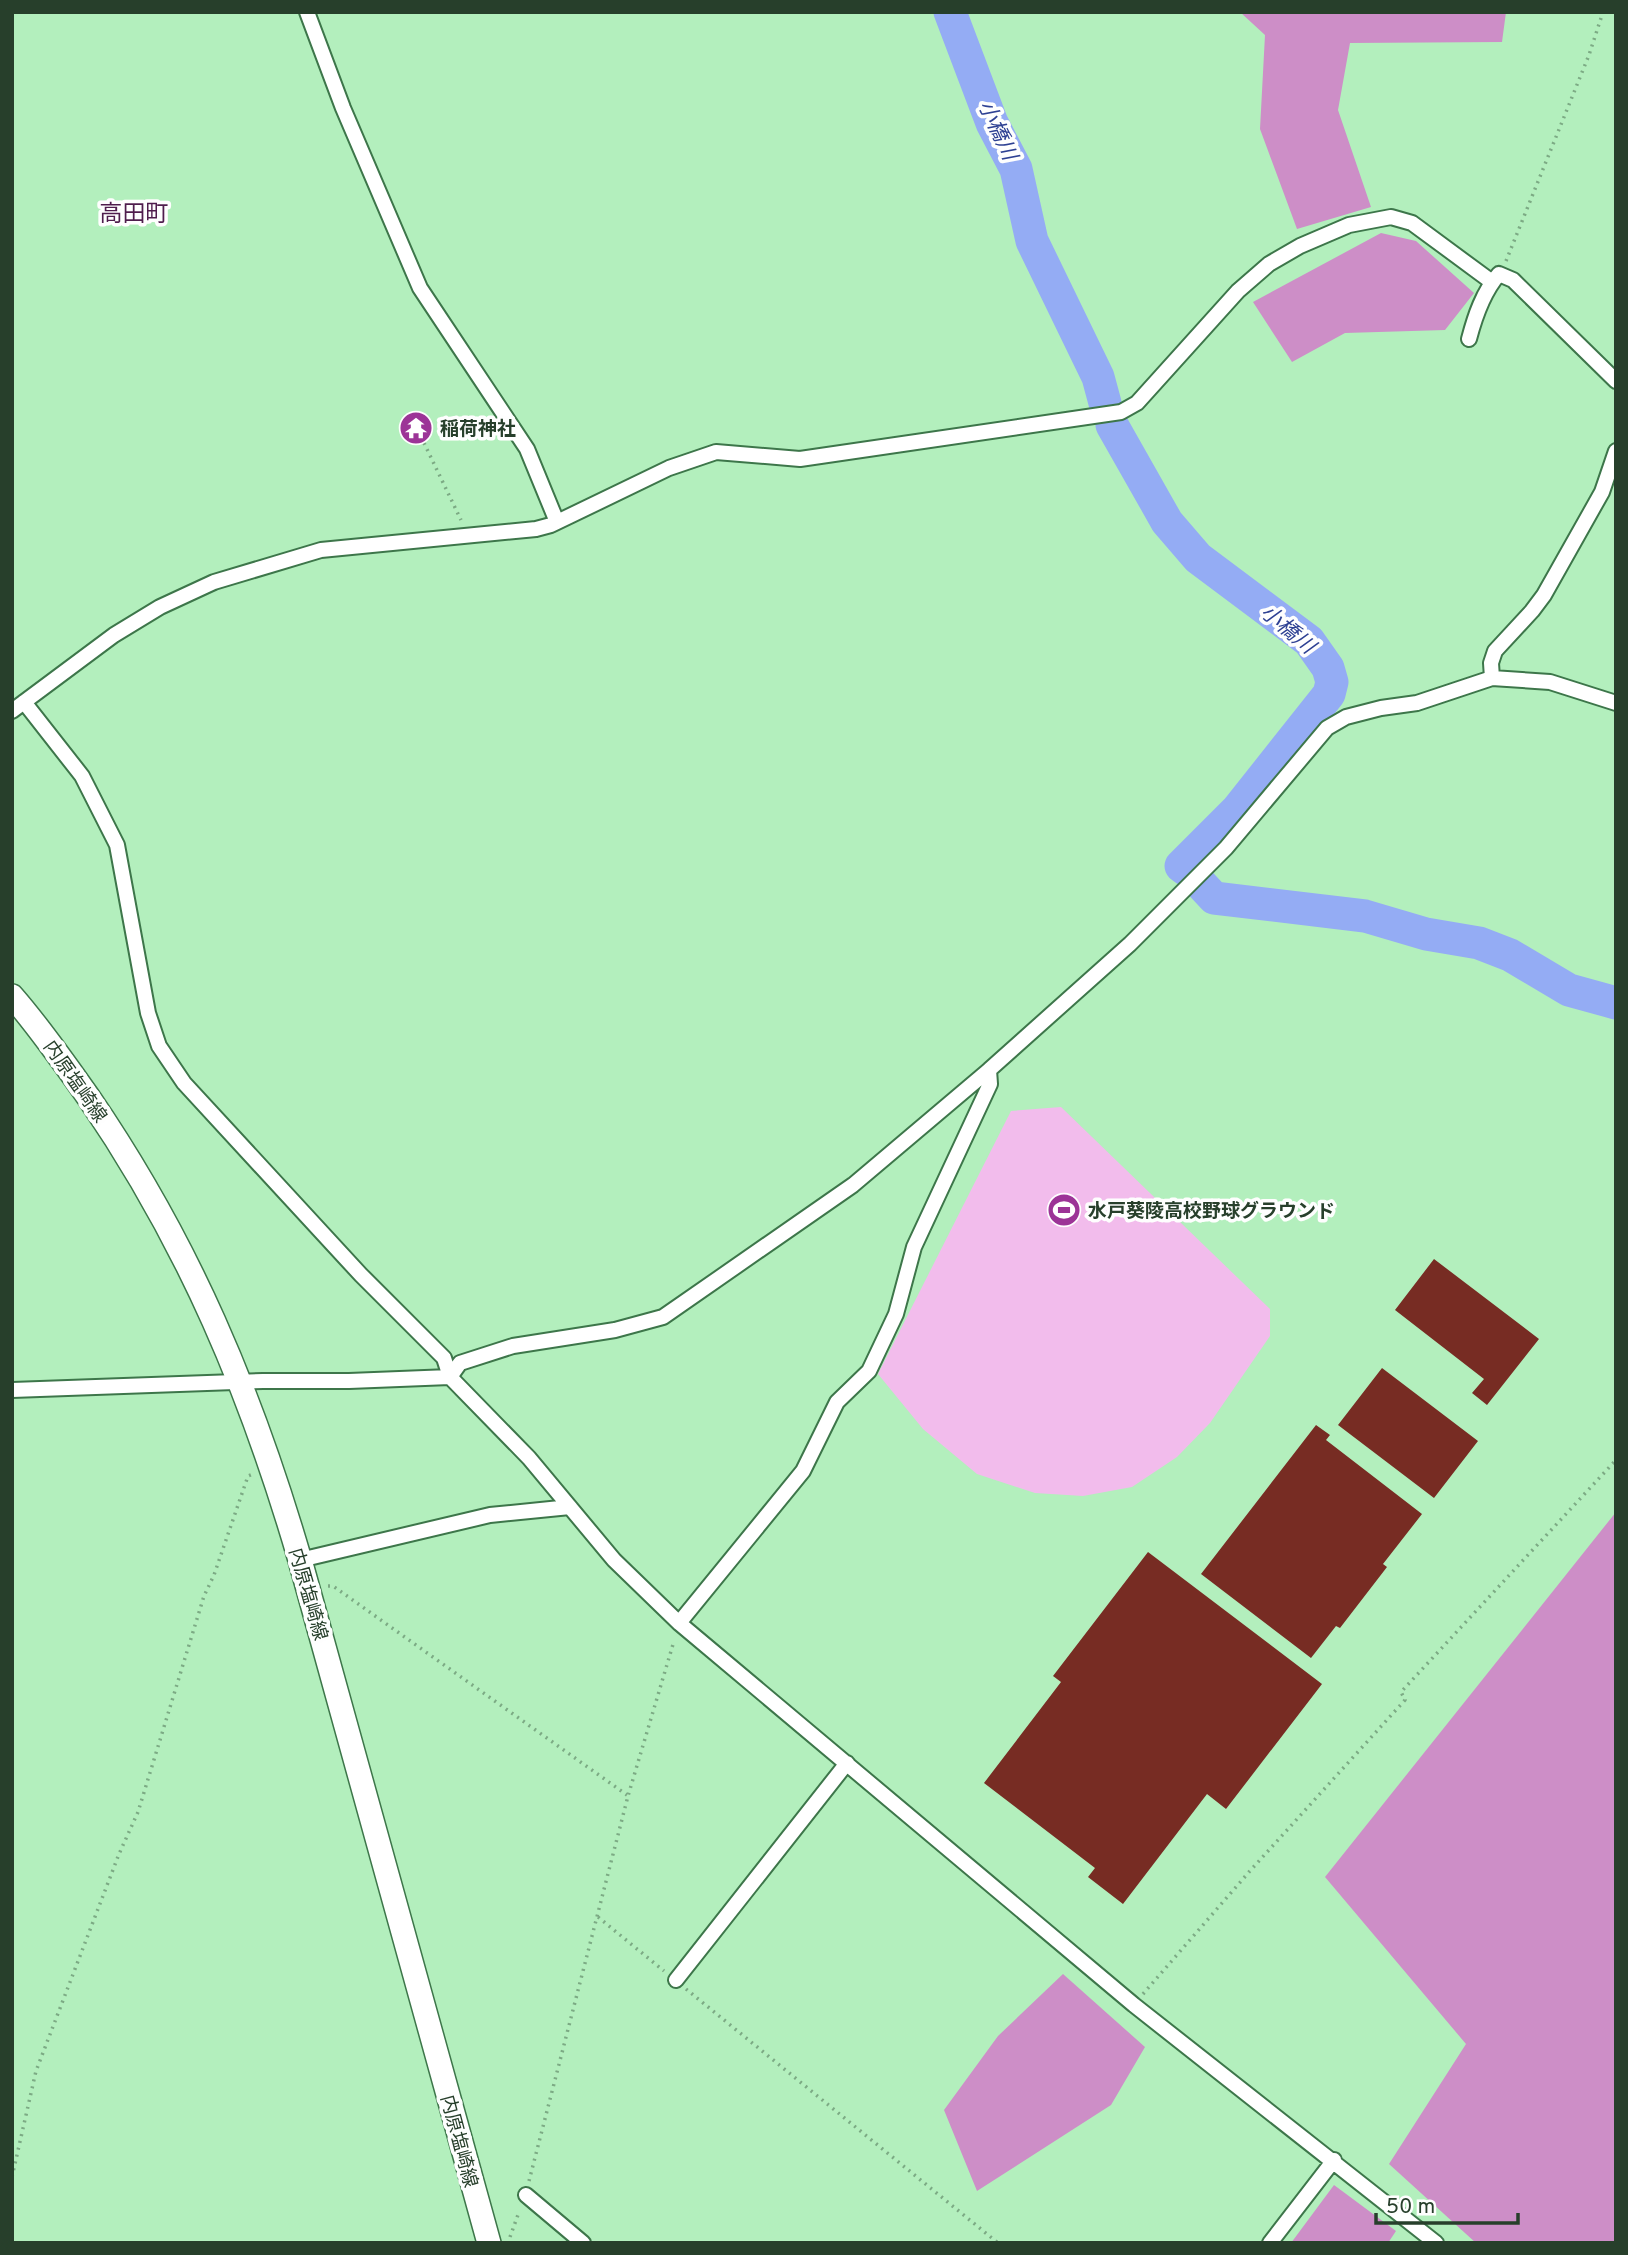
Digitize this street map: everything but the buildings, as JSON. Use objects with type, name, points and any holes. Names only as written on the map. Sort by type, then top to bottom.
[{"type":"main road","name":"内原塩崎線","points":[[12,996],[74,1077],[138,1176],[188,1265],[241,1382],[272,1466],[300,1560],[489,2243]]},
{"type":"street","points":[[307,12],[343,108],[420,288],[527,449],[557,522]]},
{"type":"street","points":[[1436,2243],[1134,2005],[679,1623],[614,1560],[529,1458],[450,1377],[444,1358],[361,1275],[184,1083],[170,1064],[159,1046],[148,1013],[117,845],[82,776],[18,706],[114,635],[160,607],[214,582],[321,550],[536,529],[557,522],[669,468],[716,452],[800,459],[1121,412],[1137,403],[1238,291],[1269,264],[1349,225],[1391,217],[1412,223],[1495,278],[1513,280],[1616,381]]},
{"type":"street","points":[[1469,339],[1480,306],[1495,278]]},
{"type":"street","points":[[1492,678],[1491,663],[1495,651],[1544,595],[1602,492],[1616,451]]},
{"type":"street","points":[[450,1377],[460,1363],[513,1346],[615,1331],[663,1317],[853,1185],[989,1070],[1130,944],[1226,848],[1327,728],[1346,717],[1381,708],[1417,704],[1492,678],[1550,682],[1616,703]]},
{"type":"street","points":[[679,1623],[803,1471],[837,1402],[869,1371],[896,1314],[914,1247],[990,1084],[989,1070]]},
{"type":"street","points":[[12,1390],[450,1377]]},
{"type":"street","points":[[300,1560],[490,1515],[570,1507]]},
{"type":"street","points":[[676,1980],[847,1763]]},
{"type":"street","points":[[1270,2243],[1334,2160]]},
{"type":"street","points":[[526,2195],[583,2243]]},
{"type":"path","points":[[1495,278],[1508,257],[1589,55],[1603,12]]},
{"type":"path","points":[[424,443],[469,537]]},
{"type":"path","points":[[1134,2005],[1249,1872],[1405,1700],[1401,1692],[1616,1460]]},
{"type":"path","points":[[12,2177],[36,2071],[119,1854],[138,1812],[204,1596],[214,1575],[248,1476],[272,1466]]},
{"type":"path","points":[[308,1590],[333,1586],[628,1796]]},
{"type":"path","points":[[503,2243],[509,2240],[526,2195],[628,1796],[679,1623]]},
{"type":"path","points":[[598,1917],[998,2243]]},
{"type":"shaded area","points":[[1240,12],[1506,12],[1502,42],[1350,43],[1338,110],[1371,207],[1297,229],[1260,129],[1265,35]]},
{"type":"shaded area","points":[[1381,233],[1416,241],[1474,293],[1445,330],[1345,333],[1292,362],[1253,302]]},
{"type":"shaded area","name":"水戸葵陵高校野球グラウンド","points":[[1061,1107],[1270,1309],[1270,1336],[1210,1423],[1177,1457],[1132,1487],[1083,1496],[1035,1493],[977,1474],[923,1429],[878,1374],[1011,1111]]},
{"type":"shaded area","points":[[1616,1512],[1616,2243],[1476,2243],[1389,2164],[1466,2044],[1325,1877]]},
{"type":"shaded area","points":[[1063,1974],[1145,2047],[1111,2105],[977,2191],[944,2110],[998,2036]]},
{"type":"shaded area","points":[[1334,2185],[1396,2231],[1388,2243],[1291,2243]]},
{"type":"waterway","name":"小橋川","points":[[950,12],[992,123],[1016,169],[1032,241],[1098,377],[1105,403]]},
{"type":"waterway","name":"小橋川","points":[[1112,425],[1167,522],[1198,558],[1309,641],[1328,668],[1332,682],[1329,694],[1237,810],[1181,866],[1185,869]]},
{"type":"waterway","name":"小橋川","points":[[1200,883],[1214,898],[1365,916],[1426,934],[1479,943],[1510,955],[1569,990],[1616,1003]]},
{"type":"place","name":"稲荷神社","points":[[416,428]]},
{"type":"place","name":"水戸葵陵高校野球グラウンド","points":[[1064,1210]]},
{"type":"district","name":"高田町","points":[[134,213]]}]
